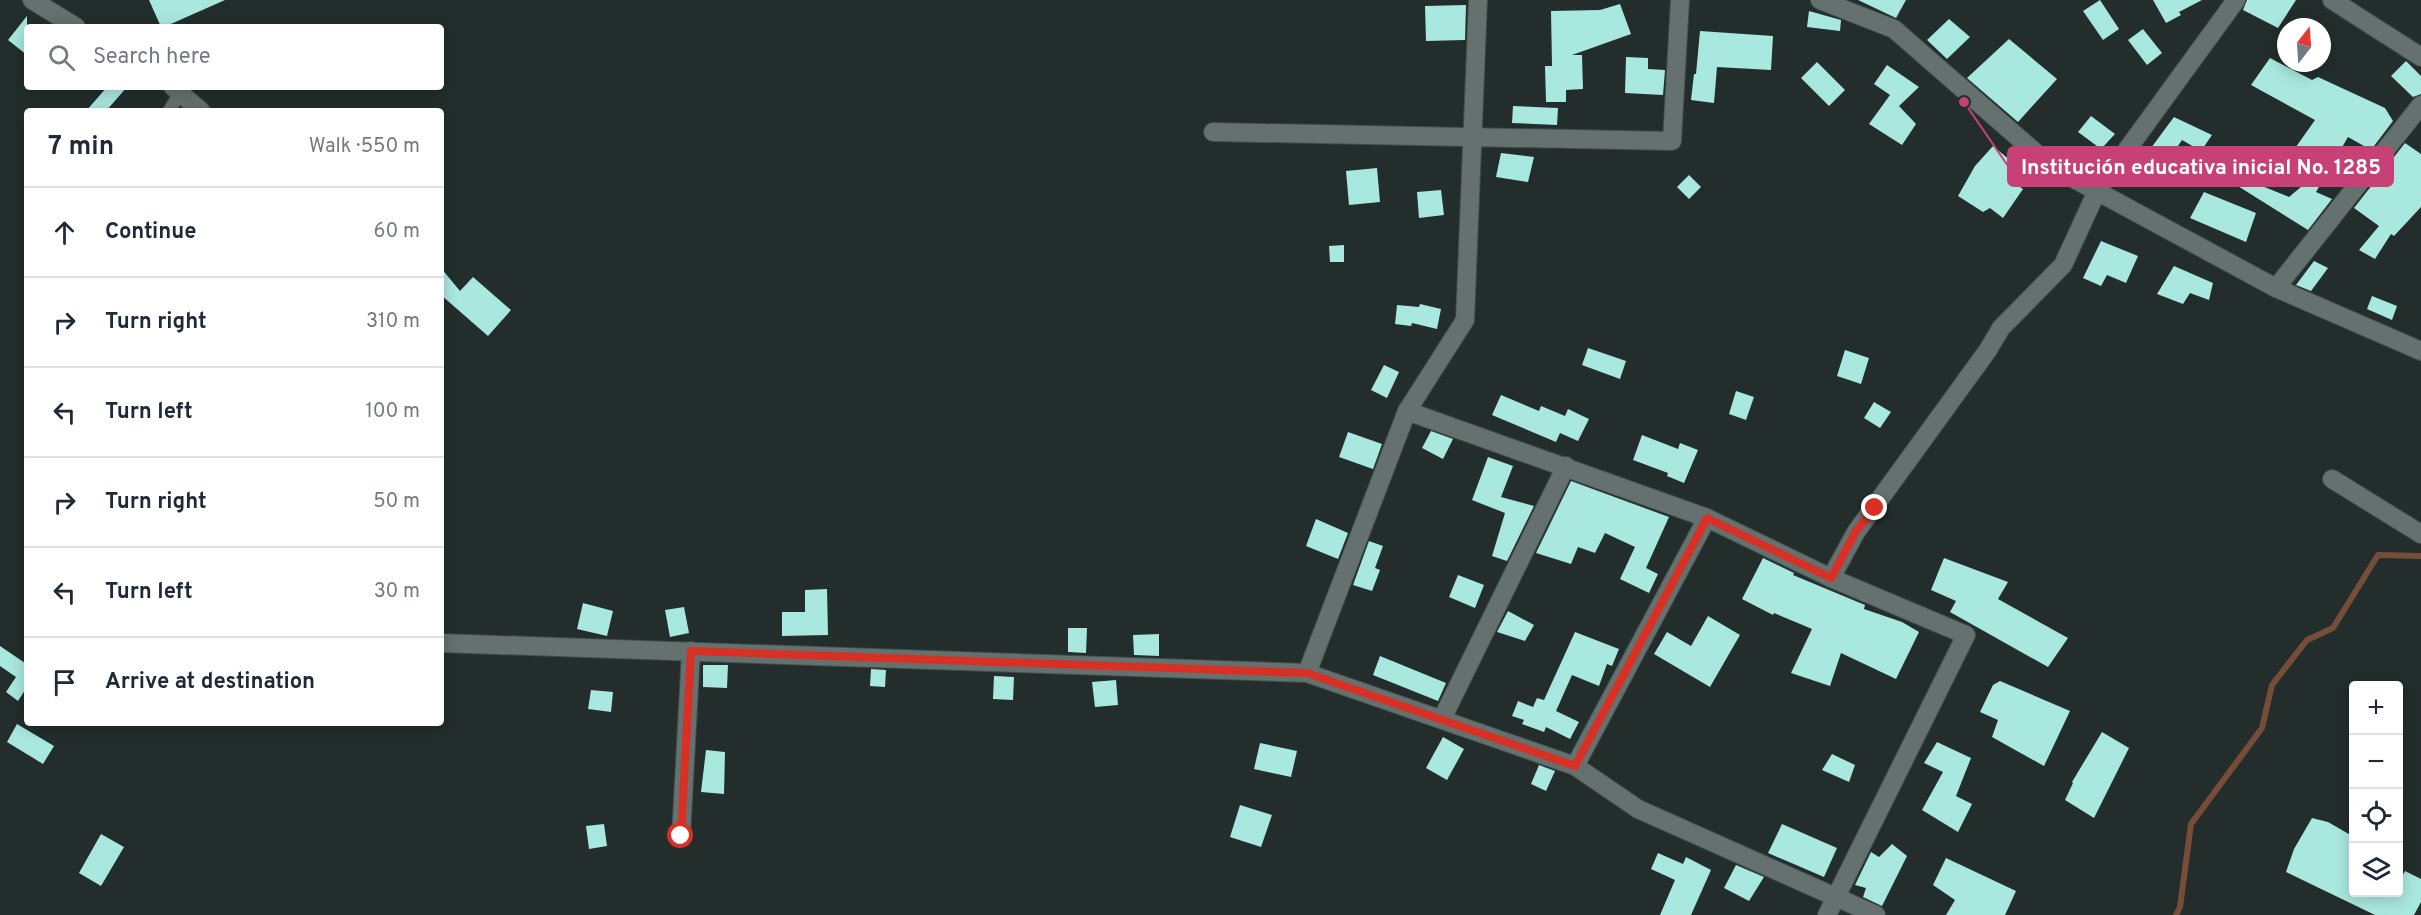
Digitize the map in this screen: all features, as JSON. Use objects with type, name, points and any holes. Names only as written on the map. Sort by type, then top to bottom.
[{"type":"street","points":[[32,0],[71,24]]},
{"type":"street","points":[[1307,673],[1407,411],[1465,320],[1478,0]]},
{"type":"street","points":[[1213,132],[1672,141],[1680,0]]},
{"type":"street","points":[[1820,0],[1894,29],[2052,166],[2276,288],[2421,351]]},
{"type":"street","points":[[1831,578],[1856,531],[1988,350],[2001,328],[2062,265],[2097,191],[2236,0]]},
{"type":"street","points":[[2332,0],[2421,57]]},
{"type":"street","points":[[176,90],[197,108]]},
{"type":"street","points":[[2276,288],[2421,105]]},
{"type":"street","points":[[1407,411],[1707,518],[1831,578],[1966,635],[1827,915]]},
{"type":"street","points":[[1442,719],[1566,466]]},
{"type":"street","points":[[2332,479],[2421,534]]},
{"type":"street","points":[[1575,766],[1707,518]]},
{"type":"street","points":[[444,643],[1307,673],[1575,766],[1638,809],[1838,896],[1876,915]]},
{"type":"street","points":[[681,836],[691,651]]},
{"type":"lane","points":[[170,108],[176,90]]},
{"type":"building","points":[[149,0],[225,0],[171,24],[160,24]]},
{"type":"building","points":[[1858,0],[1906,0],[1896,18]]},
{"type":"building","points":[[2100,0],[2119,29],[2103,40],[2083,11]]},
{"type":"building","points":[[2153,0],[2202,0],[2179,12],[2181,15],[2166,23]]},
{"type":"building","points":[[2247,0],[2296,0],[2284,18],[2277,18],[2277,27],[2243,10]]},
{"type":"building","points":[[1620,4],[1631,34],[1572,55],[1582,55],[1583,89],[1566,90],[1566,102],[1546,102],[1545,66],[1552,66],[1551,11],[1600,10]]},
{"type":"building","points":[[1466,5],[1465,40],[1426,41],[1425,6]]},
{"type":"building","points":[[1809,11],[1841,20],[1840,31],[1807,27]]},
{"type":"building","points":[[27,16],[27,24],[24,24],[24,53],[8,40]]},
{"type":"building","points":[[1949,19],[1970,37],[1947,59],[1927,40]]},
{"type":"building","points":[[2143,29],[2162,53],[2147,65],[2128,40]]},
{"type":"building","points":[[1700,31],[1773,36],[1771,70],[1717,67],[1714,103],[1691,100]]},
{"type":"building","points":[[2009,39],[2057,79],[2018,122],[1967,78]]},
{"type":"building","points":[[1626,57],[1648,58],[1648,69],[1665,70],[1663,95],[1625,93]]},
{"type":"building","points":[[2270,58],[2277,62],[2277,72],[2297,72],[2312,80],[2318,77],[2385,108],[2393,121],[2371,150],[2348,137],[2316,192],[2332,199],[2308,230],[2233,183],[2237,176],[2289,197],[2314,176],[2286,161],[2315,120],[2251,85]]},
{"type":"building","points":[[2406,61],[2421,76],[2421,94],[2413,97],[2391,76]]},
{"type":"building","points":[[1817,62],[1845,90],[1829,106],[1801,78]]},
{"type":"building","points":[[1887,65],[1919,87],[1899,106],[1916,124],[1902,145],[1869,124],[1890,95],[1874,84]]},
{"type":"building","points":[[104,90],[124,90],[109,108],[89,108]]},
{"type":"building","points":[[1513,106],[1558,108],[1557,125],[1512,123]]},
{"type":"building","points":[[2091,116],[2115,134],[2101,149],[2078,132]]},
{"type":"building","points":[[2174,117],[2212,135],[2201,151],[2182,140],[2161,171],[2142,160]]},
{"type":"building","points":[[2405,143],[2421,154],[2421,207],[2394,236],[2391,234],[2375,259],[2359,250],[2379,226],[2354,208]]},
{"type":"building","points":[[1993,146],[2017,166],[2008,179],[2023,189],[2003,218],[1990,208],[1983,212],[1958,196],[1975,166]]},
{"type":"building","points":[[1501,153],[1534,157],[1528,182],[1496,177]]},
{"type":"building","points":[[1377,168],[1380,202],[1349,205],[1346,171]]},
{"type":"building","points":[[1689,175],[1701,187],[1689,199],[1677,187]]},
{"type":"building","points":[[1441,190],[1444,215],[1419,218],[1417,192]]},
{"type":"building","points":[[2204,192],[2256,213],[2246,242],[2190,218]]},
{"type":"building","points":[[2101,241],[2138,256],[2126,283],[2107,275],[2101,286],[2083,278]]},
{"type":"building","points":[[1344,245],[1344,262],[1330,262],[1329,246]]},
{"type":"building","points":[[2314,261],[2328,268],[2311,291],[2296,285]]},
{"type":"building","points":[[2174,266],[2213,283],[2209,300],[2190,293],[2183,304],[2157,294]]},
{"type":"building","points":[[444,272],[460,291],[473,277],[511,310],[488,336],[444,298]]},
{"type":"building","points":[[2372,296],[2397,306],[2392,320],[2367,309]]},
{"type":"building","points":[[1420,304],[1441,309],[1437,329],[1412,323],[1411,326],[1395,324],[1397,305],[1419,307]]},
{"type":"building","points":[[1588,348],[1626,361],[1620,379],[1582,365]]},
{"type":"building","points":[[1845,350],[1869,358],[1861,384],[1837,376]]},
{"type":"building","points":[[1384,365],[1399,372],[1387,398],[1371,390]]},
{"type":"building","points":[[1736,391],[1754,397],[1746,420],[1729,414]]},
{"type":"building","points":[[1501,395],[1539,411],[1541,406],[1565,416],[1568,409],[1589,419],[1578,441],[1560,433],[1556,442],[1492,415]]},
{"type":"building","points":[[1874,402],[1891,412],[1880,428],[1864,418]]},
{"type":"building","points":[[1431,431],[1453,439],[1443,459],[1422,448]]},
{"type":"building","points":[[1348,432],[1382,444],[1373,469],[1339,457]]},
{"type":"building","points":[[1642,435],[1678,449],[1680,443],[1698,450],[1684,483],[1667,476],[1668,473],[1633,460]]},
{"type":"building","points":[[1488,457],[1513,466],[1501,497],[1534,506],[1507,561],[1492,556],[1505,513],[1472,500]]},
{"type":"building","points":[[1571,481],[1669,517],[1646,568],[1658,574],[1649,593],[1620,579],[1635,547],[1605,533],[1595,553],[1578,547],[1571,564],[1536,553]]},
{"type":"building","points":[[1316,519],[1348,533],[1338,559],[1306,546]]},
{"type":"building","points":[[1369,541],[1383,546],[1375,568],[1380,570],[1372,591],[1353,585]]},
{"type":"building","points":[[1763,558],[1794,573],[1793,575],[1865,605],[1864,609],[1902,622],[1919,632],[1896,679],[1841,653],[1830,686],[1791,673],[1812,629],[1774,613],[1773,615],[1742,599]]},
{"type":"building","points":[[1944,558],[2008,582],[1998,599],[2068,638],[2048,667],[1950,612],[1956,601],[1931,590]]},
{"type":"building","points":[[1458,575],[1484,585],[1475,608],[1449,597]]},
{"type":"building","points":[[827,589],[828,635],[782,636],[782,612],[805,612],[805,590]]},
{"type":"building","points":[[583,603],[613,611],[607,636],[577,629]]},
{"type":"building","points":[[684,607],[689,633],[670,637],[665,610]]},
{"type":"building","points":[[1508,611],[1534,625],[1525,641],[1497,632]]},
{"type":"building","points":[[1708,616],[1740,635],[1710,687],[1654,654],[1667,632],[1691,646]]},
{"type":"building","points":[[1068,628],[1087,628],[1086,653],[1068,652]]},
{"type":"building","points":[[1575,632],[1619,649],[1612,666],[1607,664],[1599,686],[1572,675],[1556,711],[1579,722],[1570,739],[1546,727],[1544,732],[1522,724],[1524,720],[1512,716],[1518,701],[1533,707],[1537,698],[1544,700]]},
{"type":"building","points":[[1159,634],[1159,656],[1134,655],[1133,635]]},
{"type":"building","points":[[0,646],[24,662],[24,692],[18,701],[6,692],[16,677],[0,666]]},
{"type":"building","points":[[1380,656],[1446,683],[1438,701],[1373,675]]},
{"type":"building","points":[[703,665],[728,665],[727,688],[703,687]]},
{"type":"building","points":[[871,669],[886,670],[885,687],[870,686]]},
{"type":"building","points":[[994,676],[1014,677],[1013,700],[993,699]]},
{"type":"building","points":[[1116,680],[1118,705],[1095,707],[1092,682]]},
{"type":"building","points":[[2000,681],[2070,711],[2044,766],[1992,737],[1998,720],[1980,712],[1993,685]]},
{"type":"building","points":[[591,690],[613,692],[611,712],[588,709]]},
{"type":"building","points":[[17,724],[54,746],[43,764],[7,742]]},
{"type":"building","points":[[2102,732],[2129,748],[2094,818],[2065,800],[2072,782]]},
{"type":"building","points":[[1443,737],[1464,749],[1447,780],[1426,768]]},
{"type":"building","points":[[1937,742],[1971,758],[1956,796],[1972,804],[1958,832],[1922,810],[1943,772],[1924,763]]},
{"type":"building","points":[[1260,743],[1297,751],[1291,777],[1254,769]]},
{"type":"building","points":[[706,750],[725,752],[724,794],[701,792]]},
{"type":"building","points":[[1832,754],[1855,765],[1849,782],[1822,770]]},
{"type":"building","points":[[1539,765],[1555,771],[1546,791],[1531,784]]},
{"type":"building","points":[[1240,805],[1272,815],[1261,847],[1230,837]]},
{"type":"building","points":[[2312,818],[2328,822],[2349,834],[2349,897],[2403,897],[2405,871],[2421,879],[2421,902],[2414,915],[2375,915],[2286,872],[2294,849]]},
{"type":"building","points":[[604,824],[607,846],[589,849],[586,826]]},
{"type":"building","points":[[1782,824],[1837,848],[1824,877],[1768,853]]},
{"type":"building","points":[[101,834],[124,847],[101,886],[79,873]]},
{"type":"building","points":[[1892,844],[1907,856],[1882,906],[1863,897],[1866,888],[1855,885],[1871,852],[1879,857]]},
{"type":"building","points":[[1658,853],[1683,864],[1686,857],[1711,870],[1691,915],[1660,915],[1675,880],[1651,869]]},
{"type":"building","points":[[1946,858],[2016,891],[2005,915],[1946,915],[1955,900],[1933,885]]},
{"type":"building","points":[[1736,865],[1764,877],[1749,901],[1724,888]]},
{"type":"waterway","points":[[2176,915],[2180,907],[2191,824],[2262,728],[2272,685],[2307,640],[2333,628],[2378,555],[2421,556]]},
{"type":"place","name":"Institución educativa inicial No. 1285","points":[[1964,102]]},
{"type":"route","points":[[681,836],[691,651],[1307,673],[1575,766],[1707,518],[1831,578],[1856,531],[1875,508]]}]
